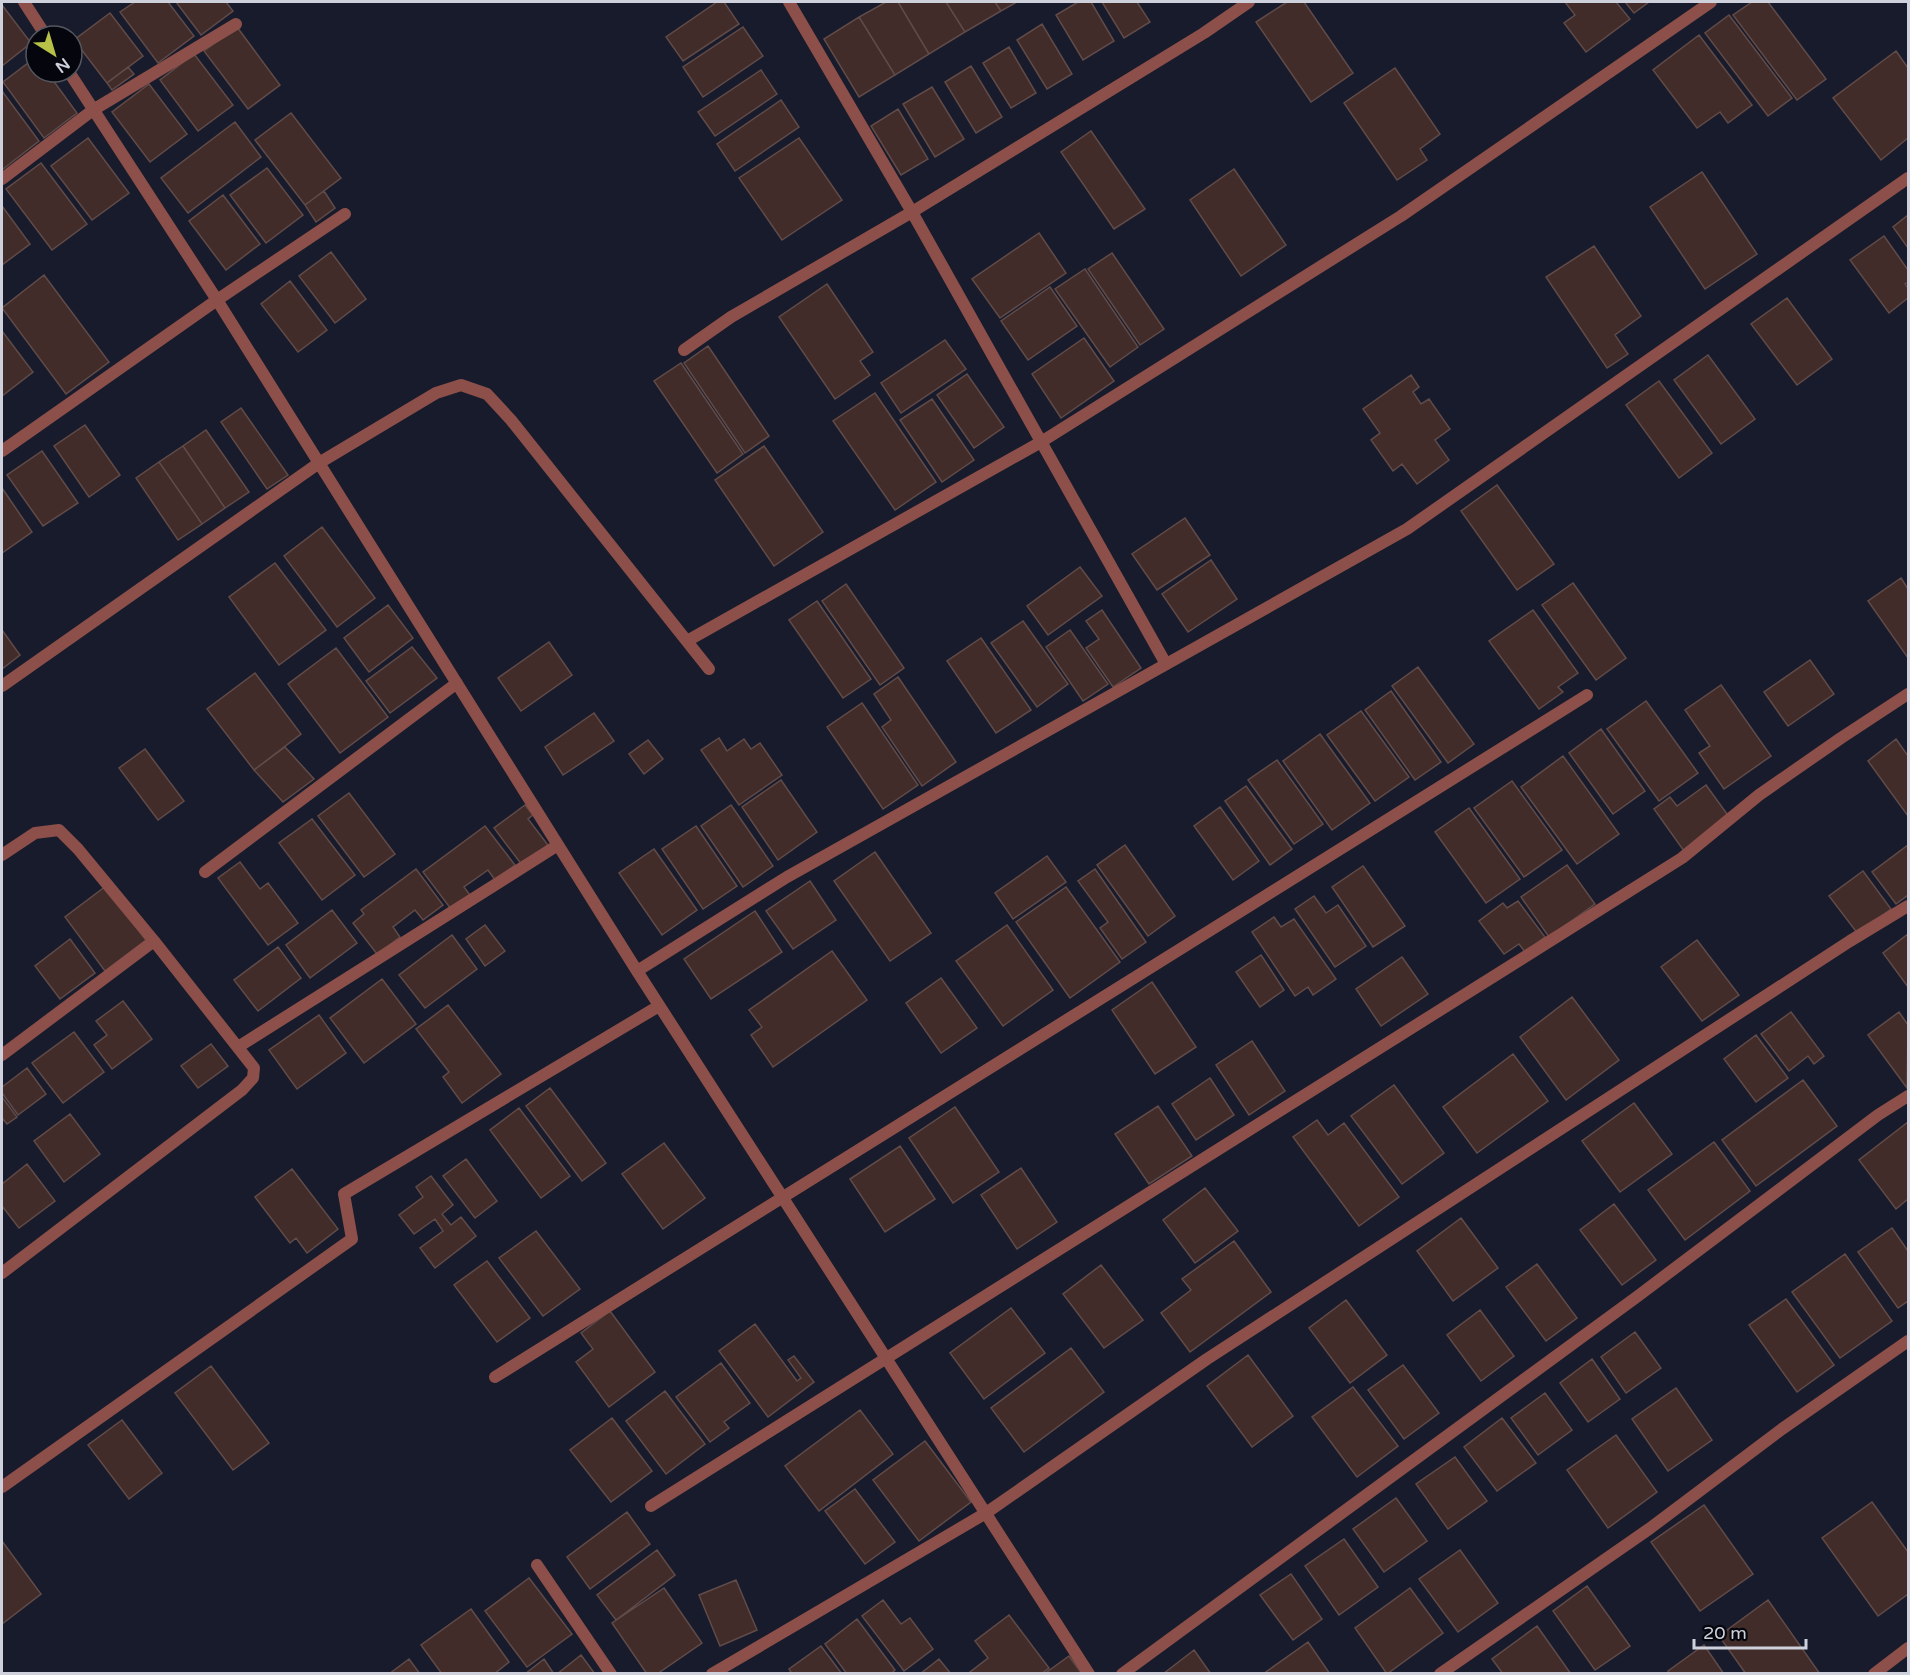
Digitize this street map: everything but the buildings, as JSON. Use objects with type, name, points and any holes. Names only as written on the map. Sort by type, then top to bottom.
[{"type":"street","points":[[24,2],[38,24]]},
{"type":"street","points":[[789,2],[912,212],[1167,664]]},
{"type":"street","points":[[684,351],[731,317],[912,212],[1204,33],[1249,2]]},
{"type":"street","points":[[687,640],[1041,442],[1401,216],[1711,2]]},
{"type":"street","points":[[2,179],[93,110],[236,24]]},
{"type":"street","points":[[77,84],[217,300],[659,1006],[1089,1674]]},
{"type":"street","points":[[637,971],[787,877],[1407,529],[1908,178]]},
{"type":"street","points":[[2,450],[345,214]]},
{"type":"street","points":[[2,686],[319,463],[436,393],[461,385],[487,394],[511,420],[709,669]]},
{"type":"street","points":[[205,873],[457,683]]},
{"type":"street","points":[[651,1506],[1682,858],[1759,795],[1908,694]]},
{"type":"street","points":[[495,1377],[1587,695]]},
{"type":"street","points":[[2,855],[35,832],[59,830],[78,849],[154,941],[254,1068],[253,1078],[242,1090],[2,1273]]},
{"type":"street","points":[[238,1047],[558,845]]},
{"type":"street","points":[[712,1674],[986,1513],[1208,1359],[1908,906]]},
{"type":"street","points":[[2,1055],[154,941]]},
{"type":"street","points":[[2,1487],[352,1239],[344,1194],[659,1006]]},
{"type":"street","points":[[1122,1674],[1638,1296],[1878,1115],[1908,1096]]},
{"type":"street","points":[[1440,1674],[1649,1529],[1782,1429],[1908,1341]]},
{"type":"street","points":[[537,1565],[611,1674]]},
{"type":"street","points":[[1874,1674],[1908,1648]]}]
